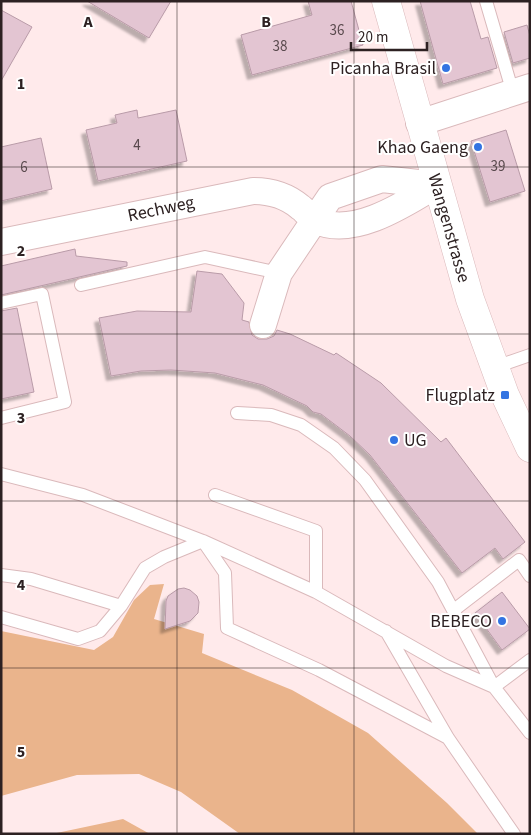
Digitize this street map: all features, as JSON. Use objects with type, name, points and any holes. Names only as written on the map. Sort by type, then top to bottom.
[{"type":"main road","name":"Wangenstrasse","points":[[386,1],[436,185],[470,299],[495,367],[530,448]]},
{"type":"street","points":[[419,123],[521,90]]},
{"type":"street","points":[[263,325],[279,273],[330,197],[382,179],[436,185]]},
{"type":"street","name":"Rechweg","points":[[1,242],[253,192],[272,193],[291,200],[315,220],[342,226],[391,213],[436,185]]},
{"type":"lane","points":[[486,1],[521,90]]},
{"type":"lane","points":[[81,285],[205,258],[279,273]]},
{"type":"lane","points":[[1,302],[42,294],[65,402],[1,418]]},
{"type":"lane","points":[[495,367],[530,354]]},
{"type":"lane","points":[[237,414],[271,415],[301,424],[334,448],[365,480],[438,582],[494,687],[530,733]]},
{"type":"lane","points":[[1,474],[83,496],[203,541],[316,592],[446,666],[494,687]]},
{"type":"lane","points":[[215,495],[316,531],[316,592]]},
{"type":"lane","points":[[1,617],[78,639],[100,631],[121,606],[145,568],[164,557],[203,541]]},
{"type":"lane","points":[[203,541],[225,573],[227,628],[318,670],[448,738]]},
{"type":"lane","points":[[454,610],[519,560],[530,576]]},
{"type":"lane","points":[[1,575],[30,579],[121,606]]},
{"type":"lane","points":[[386,631],[448,738],[514,834]]},
{"type":"lane","points":[[494,687],[530,660]]},
{"type":"shaded area","points":[[164,584],[154,619],[204,634],[202,653],[292,690],[368,733],[447,803],[478,834],[240,834],[181,792],[139,774],[77,775],[1,796],[1,631],[94,650],[113,637],[134,600],[150,585]]},
{"type":"shaded area","points":[[123,819],[150,834],[52,834]]},
{"type":"building","points":[[87,1],[171,1],[149,38]]},
{"type":"building","points":[[308,1],[351,1],[363,45],[252,75],[241,35],[312,15]]},
{"type":"building","points":[[420,1],[470,1],[481,39],[488,37],[497,68],[443,84]]},
{"type":"building","points":[[1,10],[32,27],[1,81]]},
{"type":"building","points":[[527,25],[530,36],[530,58],[513,63],[504,32]]},
{"type":"building","points":[[137,110],[138,118],[176,110],[187,161],[98,181],[86,130],[117,123],[115,115]]},
{"type":"building","points":[[506,130],[525,191],[490,202],[471,141]]},
{"type":"building","points":[[41,138],[52,189],[1,201],[1,147]]},
{"type":"building","points":[[75,249],[76,256],[127,262],[127,266],[1,295],[1,266]]},
{"type":"building","name":"UG","points":[[197,271],[222,274],[244,303],[242,320],[249,322],[252,335],[258,339],[267,339],[274,336],[277,330],[290,334],[334,355],[336,353],[381,383],[441,442],[446,438],[525,542],[503,559],[495,548],[462,573],[370,455],[350,436],[307,406],[263,385],[215,373],[171,370],[141,371],[111,376],[99,318],[137,311],[191,312]]},
{"type":"building","points":[[17,308],[34,392],[1,399],[1,311]]},
{"type":"building","points":[[184,588],[197,596],[199,602],[198,613],[190,621],[165,629],[166,601],[168,596],[178,589]]},
{"type":"building","name":"BEBECO","points":[[502,592],[530,629],[502,650],[475,613]]},
{"type":"place","name":"Picanha Brasil","points":[[446,68]]},
{"type":"place","name":"Khao Gaeng","points":[[478,147]]},
{"type":"place","name":"Flugplatz","points":[[505,395]]},
{"type":"place","name":"UG","points":[[394,440]]},
{"type":"place","name":"BEBECO","points":[[502,621]]}]
